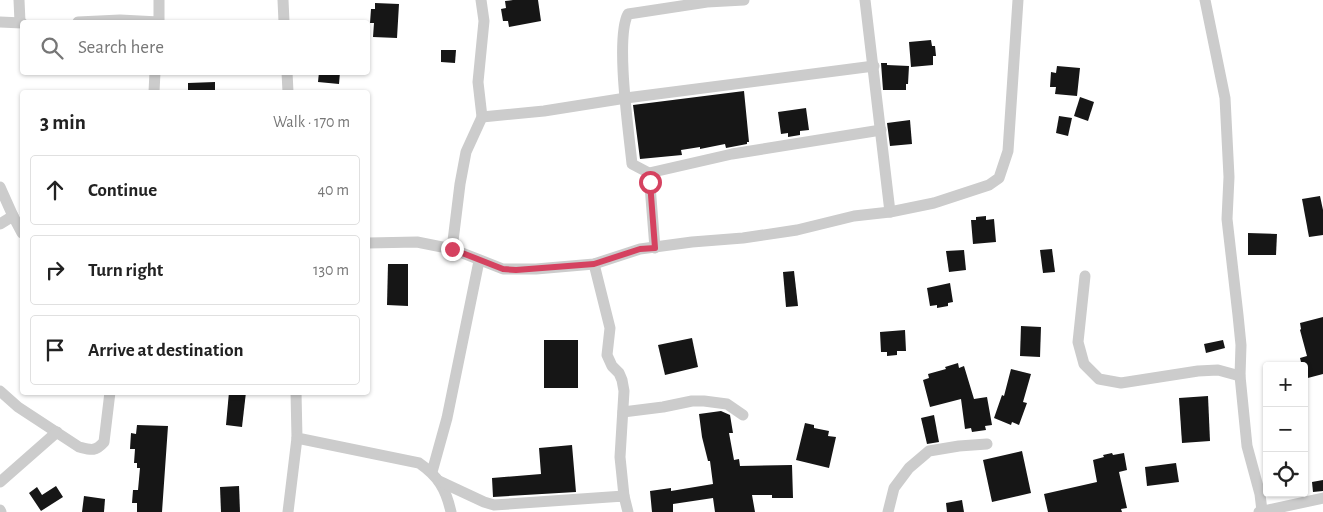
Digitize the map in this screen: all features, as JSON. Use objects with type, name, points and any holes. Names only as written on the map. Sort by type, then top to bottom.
[{"type":"street","points":[[19,0],[21,20]]},
{"type":"street","points":[[159,0],[159,20]]},
{"type":"street","points":[[283,0],[284,20]]},
{"type":"street","points":[[452,249],[466,152],[482,117],[478,82],[484,21],[481,0]]},
{"type":"street","points":[[744,0],[707,2],[628,14],[624,21],[623,44],[632,164],[649,172],[732,154],[881,130]]},
{"type":"street","points":[[865,0],[890,212]]},
{"type":"street","points":[[370,243],[417,242],[452,249],[503,269],[516,270],[594,264],[640,249],[797,230],[854,216],[890,212],[934,203],[989,185],[999,178],[1008,151],[1018,0]]},
{"type":"street","points":[[1205,0],[1225,98],[1229,177],[1227,219],[1241,345],[1240,376],[1247,446],[1260,494],[1260,511],[1323,498]]},
{"type":"street","points":[[0,22],[20,22]]},
{"type":"street","points":[[482,117],[544,111],[626,98],[874,66]]},
{"type":"street","points":[[154,90],[156,75]]},
{"type":"street","points":[[287,75],[288,90]]},
{"type":"street","points":[[649,172],[655,248]]},
{"type":"street","points":[[0,188],[12,216],[20,229]]},
{"type":"street","points":[[0,224],[12,216]]},
{"type":"street","points":[[451,512],[446,494],[435,476],[479,261]]},
{"type":"street","points":[[594,264],[610,328],[608,361],[622,380],[623,412],[620,457],[624,496],[628,512]]},
{"type":"street","points":[[1085,276],[1078,342],[1084,364],[1099,379],[1121,383],[1198,371],[1218,370],[1240,376]]},
{"type":"street","points":[[0,391],[18,407],[80,447],[90,450],[98,448],[104,442],[110,395]]},
{"type":"street","points":[[288,512],[297,438],[296,395]]},
{"type":"street","points":[[623,412],[663,408],[692,401],[704,401],[727,404],[743,415]]},
{"type":"street","points":[[0,482],[57,432]]},
{"type":"street","points":[[297,438],[418,463],[435,476],[484,502],[494,505],[624,496]]},
{"type":"street","points":[[888,512],[894,488],[910,468],[929,451],[987,444]]},
{"type":"building","points":[[538,0],[541,21],[509,27],[508,21],[503,21],[501,9],[506,8],[505,1]]},
{"type":"building","points":[[375,3],[399,4],[397,38],[373,37],[374,23],[370,23],[371,9],[375,9]]},
{"type":"building","points":[[931,40],[932,46],[935,46],[936,56],[933,56],[933,65],[911,67],[909,42]]},
{"type":"building","points":[[441,50],[456,50],[455,63],[441,62]]},
{"type":"building","points":[[881,63],[909,66],[906,90],[883,90]]},
{"type":"building","points":[[1057,66],[1080,68],[1077,96],[1055,94],[1056,87],[1050,87],[1051,72],[1056,73]]},
{"type":"building","points":[[319,75],[340,75],[339,84],[318,82]]},
{"type":"building","points":[[215,82],[215,90],[188,90],[188,83]]},
{"type":"building","points":[[744,91],[749,142],[747,144],[726,148],[725,144],[700,149],[700,147],[681,150],[682,155],[640,159],[633,105]]},
{"type":"building","points":[[1080,97],[1094,102],[1088,121],[1074,116]]},
{"type":"building","points":[[806,108],[809,130],[800,131],[800,135],[788,137],[788,133],[781,134],[778,112]]},
{"type":"building","points":[[1059,116],[1072,118],[1068,136],[1056,133]]},
{"type":"building","points":[[910,120],[912,144],[890,146],[887,123]]},
{"type":"building","points":[[1320,196],[1323,210],[1323,235],[1309,237],[1302,199]]},
{"type":"building","points":[[986,216],[986,220],[994,219],[996,242],[973,244],[971,220],[976,220],[976,217]]},
{"type":"building","points":[[1248,233],[1277,234],[1276,255],[1248,255]]},
{"type":"building","points":[[1052,249],[1055,272],[1043,273],[1040,250]]},
{"type":"building","points":[[964,250],[966,270],[949,272],[946,251]]},
{"type":"building","points":[[388,264],[408,264],[408,306],[387,305]]},
{"type":"building","points":[[794,271],[798,306],[786,307],[783,272]]},
{"type":"building","points":[[950,283],[953,302],[948,303],[948,306],[937,308],[937,305],[930,306],[927,288]]},
{"type":"building","points":[[1323,317],[1323,374],[1308,378],[1308,362],[1301,362],[1300,358],[1307,356],[1300,323]]},
{"type":"building","points":[[1021,326],[1041,327],[1040,357],[1020,356]]},
{"type":"building","points":[[905,330],[906,351],[897,351],[897,355],[887,356],[887,352],[881,352],[880,332]]},
{"type":"building","points":[[692,338],[698,367],[665,375],[658,345]]},
{"type":"building","points":[[544,340],[578,340],[578,388],[544,388]]},
{"type":"building","points":[[1223,340],[1225,348],[1206,353],[1204,344]]},
{"type":"building","points":[[958,363],[959,368],[964,366],[974,399],[987,397],[992,425],[985,426],[986,430],[972,432],[971,428],[965,429],[961,399],[930,407],[923,380],[929,378],[928,374],[946,369],[945,367]]},
{"type":"building","points":[[1011,369],[1031,374],[1023,402],[1027,403],[1019,425],[1012,422],[1011,425],[994,418],[1002,395],[1004,396]]},
{"type":"building","points":[[229,395],[246,395],[242,427],[226,425]]},
{"type":"building","points":[[1208,396],[1210,441],[1182,443],[1179,398]]},
{"type":"building","points":[[721,411],[730,415],[733,433],[729,433],[734,460],[739,459],[740,466],[792,465],[793,498],[772,498],[772,495],[752,495],[755,512],[715,512],[713,498],[673,504],[673,512],[652,512],[650,491],[671,488],[671,491],[713,484],[710,461],[708,461],[702,437],[699,414]]},
{"type":"building","points":[[934,415],[939,442],[927,444],[921,418]]},
{"type":"building","points":[[805,423],[814,425],[814,428],[829,431],[828,436],[836,437],[829,468],[796,460]]},
{"type":"building","points":[[137,425],[168,426],[162,512],[137,512],[137,503],[132,503],[133,490],[138,490],[140,468],[137,468],[137,463],[134,463],[135,449],[130,449],[131,433],[136,434]]},
{"type":"building","points":[[572,445],[576,492],[493,497],[492,478],[541,474],[539,448]]},
{"type":"building","points":[[1022,451],[1031,493],[992,502],[983,460]]},
{"type":"building","points":[[1112,453],[1113,455],[1124,453],[1127,470],[1119,472],[1127,508],[1121,509],[1122,512],[1048,512],[1044,494],[1097,482],[1093,460]]},
{"type":"building","points":[[1176,463],[1179,482],[1147,486],[1145,467]]},
{"type":"building","points":[[1323,480],[1323,491],[1313,492],[1312,482]]},
{"type":"building","points":[[56,486],[63,497],[41,511],[29,493],[37,487],[42,495]]},
{"type":"building","points":[[239,486],[240,512],[221,512],[220,487]]},
{"type":"building","points":[[84,496],[105,499],[104,512],[82,512]]},
{"type":"building","points":[[962,500],[964,512],[947,512],[946,503]]},
{"type":"route","points":[[452,249],[503,269],[516,270],[594,264],[640,249],[655,248],[650,182]]}]
